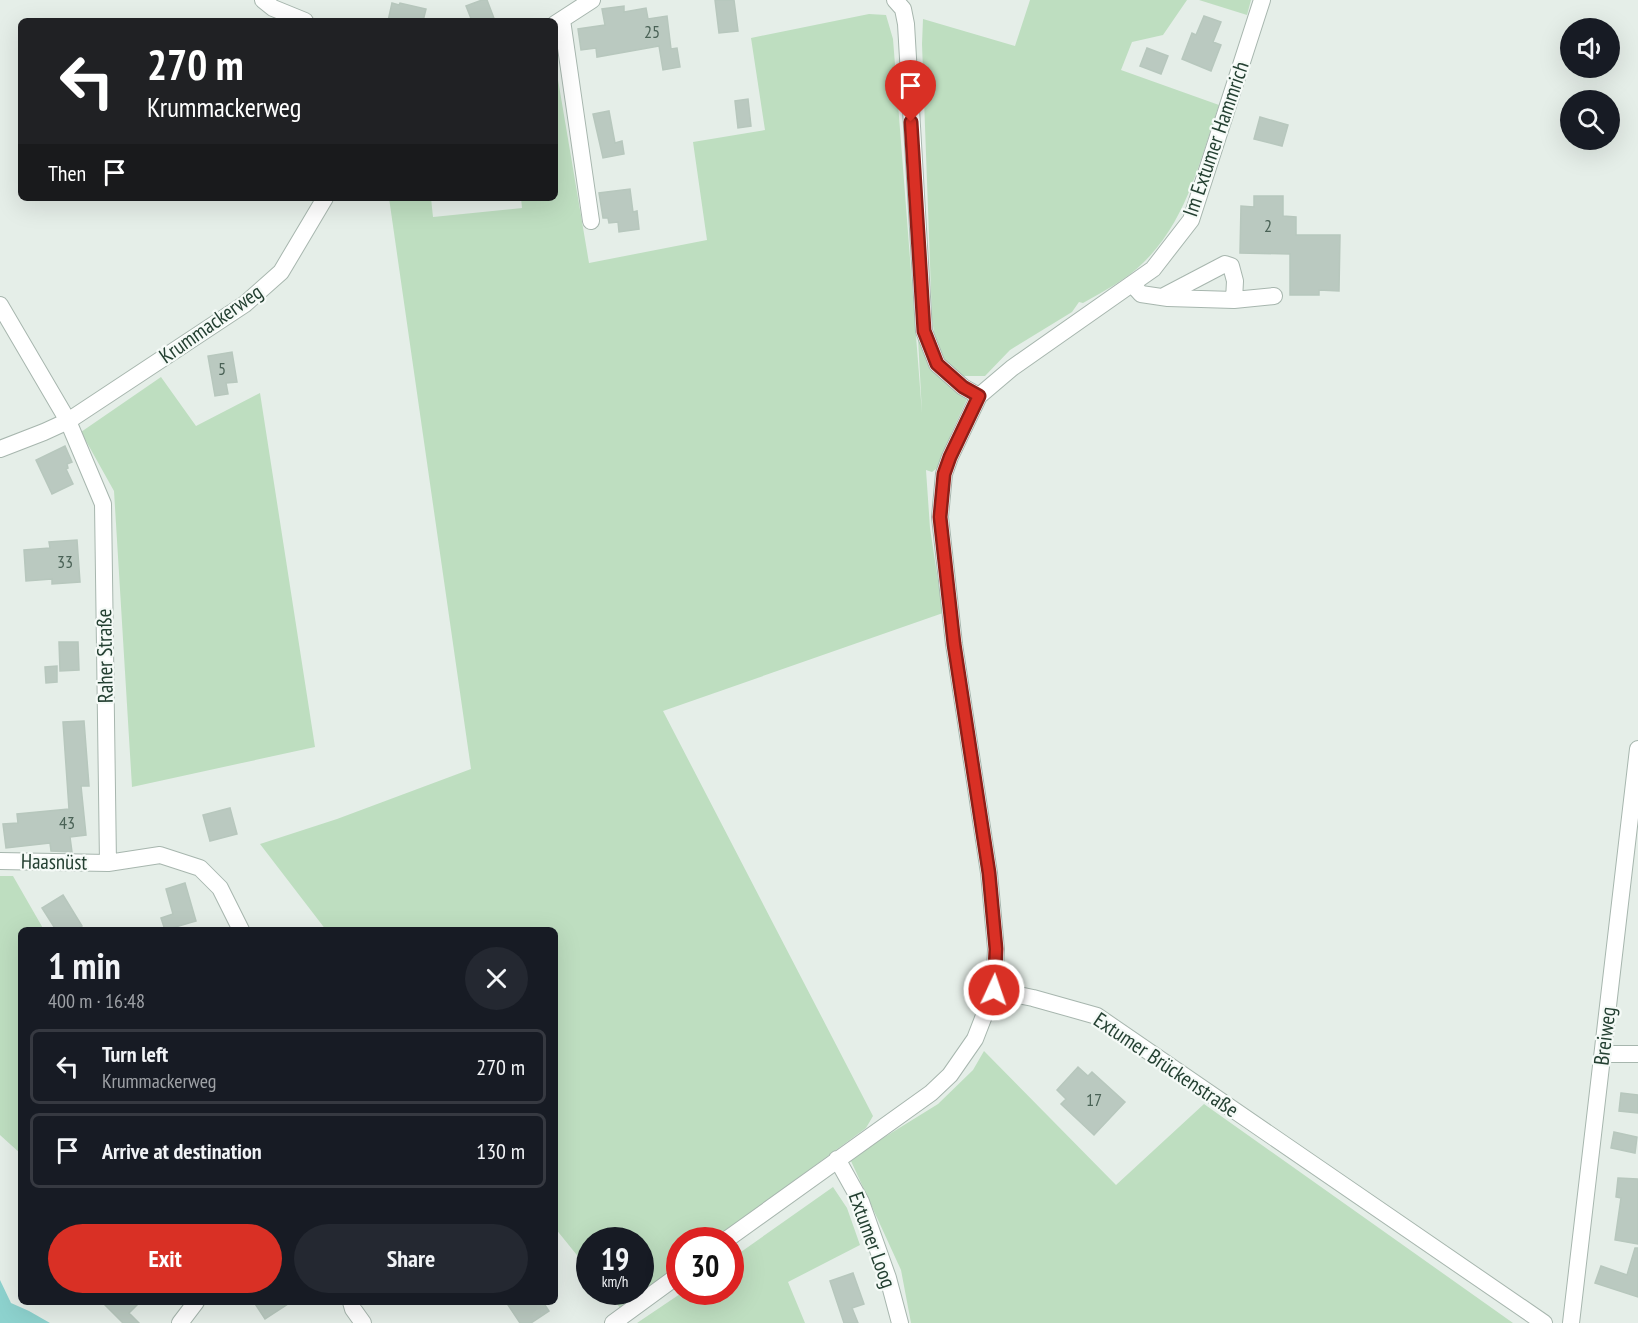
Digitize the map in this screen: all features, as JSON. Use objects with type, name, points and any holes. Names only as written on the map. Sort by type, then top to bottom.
[{"type":"street","points":[[263,0],[273,8],[298,18]]},
{"type":"street","points":[[591,221],[558,22],[592,0]]},
{"type":"street","points":[[744,1227],[931,1093],[950,1075],[975,1039],[994,990],[996,949],[989,873],[954,644],[940,517],[944,474],[979,396],[963,387],[937,364],[924,331],[906,24],[903,9],[895,0]]},
{"type":"street","name":"Im Extumer Hammrich","points":[[979,396],[1012,368],[1153,268],[1191,220],[1262,0]]},
{"type":"street","name":"Krummackerweg","points":[[0,449],[68,420],[245,304],[281,272],[323,201]]},
{"type":"street","points":[[1162,297],[1225,264],[1231,266],[1235,281],[1234,300]]},
{"type":"street","points":[[1132,284],[1141,294],[1162,297],[1234,300],[1274,296]]},
{"type":"street","name":"Raher Straße","points":[[0,305],[68,420],[103,504],[108,863]]},
{"type":"street","name":"Breiweg","points":[[1571,1323],[1638,749]]},
{"type":"street","points":[[108,863],[160,855],[200,868],[220,888],[239,927]]},
{"type":"street","name":"Haasnüst","points":[[0,861],[108,863]]},
{"type":"street","name":"Extumer Brückenstraße","points":[[994,990],[1097,1016],[1544,1323]]},
{"type":"street","points":[[1603,1054],[1638,1054]]},
{"type":"street","name":"Extumer Loog","points":[[837,1159],[861,1202],[888,1278],[900,1323]]},
{"type":"street","points":[[613,1323],[666,1285]]},
{"type":"street","points":[[180,1323],[194,1305]]},
{"type":"street","points":[[352,1305],[363,1323]]},
{"type":"green space","points":[[1030,0],[1187,0],[1163,35],[1132,42],[1121,70],[1219,105],[1182,208],[1159,245],[1144,262],[1123,279],[1083,303],[1079,302],[1072,312],[1010,350],[985,376],[962,376],[944,361],[935,339],[932,319],[923,19],[1015,46]]},
{"type":"green space","points":[[1199,0],[1251,0],[1247,15]]},
{"type":"green space","points":[[869,14],[886,15],[893,39],[922,413],[918,338],[951,385],[967,399],[940,466],[932,472],[926,470],[930,528],[943,613],[663,711],[873,1116],[866,1128],[731,1227],[666,1227],[666,1275],[654,1284],[654,1227],[576,1227],[576,1254],[558,1232],[558,927],[324,927],[260,844],[337,819],[471,769],[389,201],[431,201],[433,217],[522,208],[521,201],[558,201],[558,80],[589,263],[707,240],[693,142],[765,130],[751,38]]},
{"type":"green space","points":[[161,377],[196,426],[260,393],[315,747],[132,787],[114,491],[81,432]]},
{"type":"green space","points":[[0,876],[13,876],[42,927],[18,927],[18,1151],[0,1135]]},
{"type":"green space","points":[[984,1051],[1116,1185],[1204,1104],[1513,1323],[911,1323],[901,1270],[851,1161],[875,1143],[938,1104],[973,1070]]},
{"type":"green space","points":[[833,1187],[847,1208],[860,1245],[788,1282],[805,1323],[637,1323],[666,1303],[744,1305],[744,1250]]},
{"type":"water","points":[[0,1280],[11,1303],[50,1323],[0,1323]]},
{"type":"building","points":[[487,0],[494,18],[471,18],[466,6]]},
{"type":"building","points":[[715,0],[734,0],[738,31],[719,33]]},
{"type":"building","points":[[392,3],[426,9],[424,18],[389,18]]},
{"type":"building","points":[[624,6],[624,12],[646,8],[648,19],[667,16],[671,49],[677,48],[680,67],[663,70],[659,46],[597,57],[596,48],[581,50],[578,29],[605,25],[602,9]]},
{"type":"building","points":[[1204,16],[1221,22],[1213,42],[1221,45],[1211,71],[1182,59],[1192,33],[1196,35]]},
{"type":"building","points":[[1147,48],[1168,56],[1161,74],[1140,66]]},
{"type":"building","points":[[748,99],[751,126],[738,128],[735,101]]},
{"type":"building","points":[[609,111],[615,143],[622,141],[624,154],[603,158],[593,114]]},
{"type":"building","points":[[1260,117],[1288,125],[1282,146],[1254,139]]},
{"type":"building","points":[[630,189],[633,212],[637,211],[639,229],[619,232],[618,222],[609,223],[608,218],[603,218],[599,193]]},
{"type":"building","points":[[1254,196],[1283,196],[1283,216],[1296,217],[1296,235],[1340,235],[1339,291],[1319,290],[1319,295],[1290,295],[1290,254],[1240,253],[1241,206],[1254,207]]},
{"type":"building","points":[[232,352],[237,382],[226,383],[228,394],[215,396],[208,356]]},
{"type":"building","points":[[65,446],[72,462],[67,464],[66,469],[73,484],[52,494],[36,460]]},
{"type":"building","points":[[77,540],[80,582],[52,584],[52,579],[26,581],[24,550],[50,548],[49,542]]},
{"type":"building","points":[[59,642],[78,642],[79,670],[60,671]]},
{"type":"building","points":[[57,666],[57,682],[46,683],[45,667]]},
{"type":"building","points":[[84,721],[89,786],[81,786],[86,835],[70,837],[72,852],[51,851],[50,843],[6,848],[3,824],[18,823],[17,814],[69,809],[63,722]]},
{"type":"building","points":[[230,808],[237,834],[210,841],[203,815]]},
{"type":"building","points":[[185,883],[196,921],[175,927],[164,927],[161,918],[173,914],[166,889]]},
{"type":"building","points":[[63,895],[82,926],[54,927],[42,908]]},
{"type":"building","points":[[1078,1067],[1088,1076],[1092,1072],[1125,1102],[1094,1135],[1061,1104],[1066,1099],[1057,1090]]},
{"type":"building","points":[[1621,1093],[1638,1095],[1638,1113],[1619,1111]]},
{"type":"building","points":[[1614,1132],[1637,1137],[1635,1153],[1611,1148]]},
{"type":"building","points":[[1618,1178],[1638,1179],[1638,1244],[1615,1240],[1621,1198],[1616,1197]]},
{"type":"building","points":[[1635,1248],[1638,1248],[1638,1297],[1595,1283],[1601,1266],[1627,1275]]},
{"type":"building","points":[[853,1273],[864,1304],[852,1308],[858,1323],[844,1323],[830,1281]]},
{"type":"building","points":[[105,1305],[137,1305],[129,1313],[139,1323],[123,1323]]},
{"type":"building","points":[[256,1305],[286,1305],[265,1319]]},
{"type":"building","points":[[508,1305],[545,1305],[549,1311],[531,1323],[520,1323]]},
{"type":"route","points":[[911,122],[924,331],[937,364],[963,387],[979,396],[944,474],[940,517],[954,644],[989,873],[996,949],[994,990]]}]
